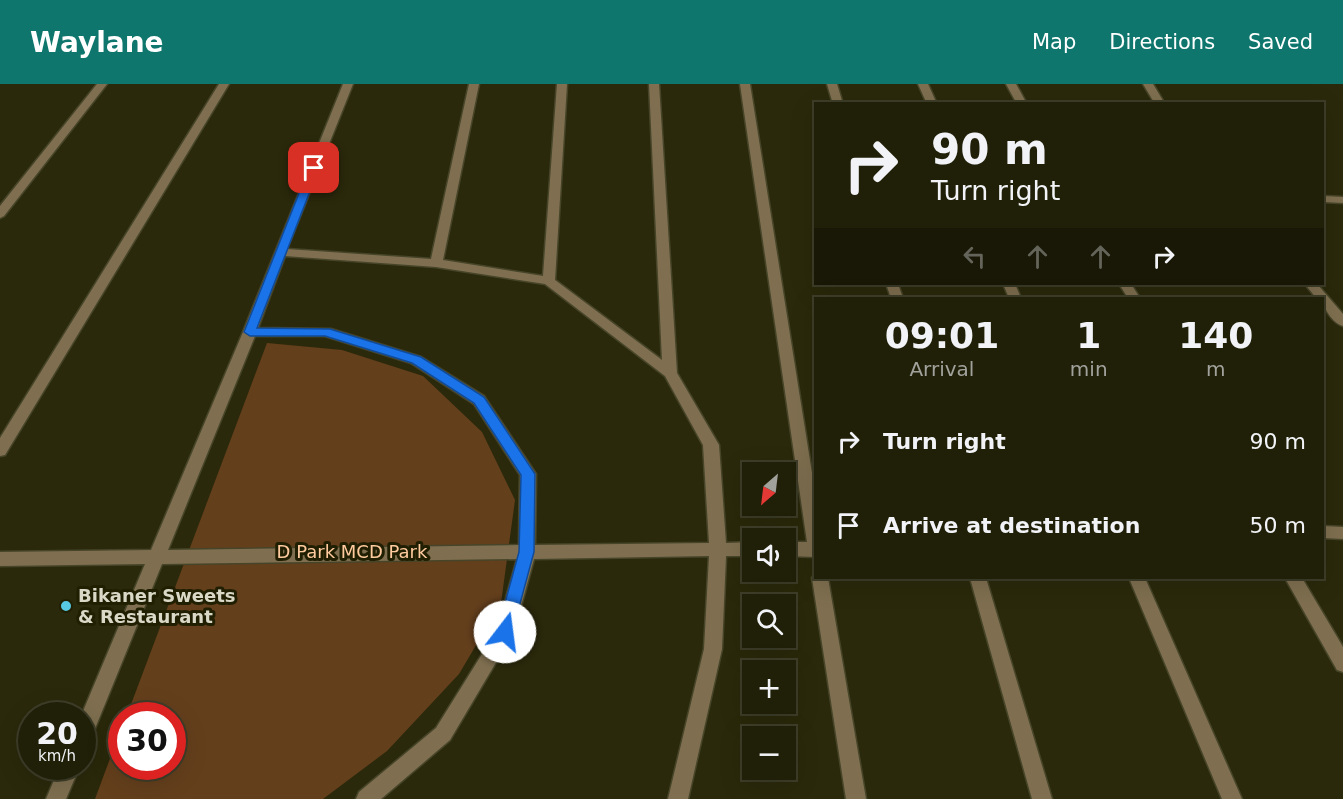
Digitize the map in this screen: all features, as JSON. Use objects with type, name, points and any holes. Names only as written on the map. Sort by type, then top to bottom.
[{"type":"street","points":[[0,214],[102,84]]},
{"type":"street","points":[[0,451],[224,84]]},
{"type":"street","points":[[96,703],[250,332],[348,84]]},
{"type":"street","points":[[436,263],[474,84]]},
{"type":"street","points":[[549,281],[561,84]]},
{"type":"street","points":[[654,84],[670,373]]},
{"type":"street","points":[[745,84],[814,536]]},
{"type":"street","points":[[832,84],[837,102]]},
{"type":"street","points":[[923,84],[931,102]]},
{"type":"street","points":[[1011,84],[1021,102]]},
{"type":"street","points":[[1148,84],[1159,102]]},
{"type":"street","points":[[1324,199],[1343,200]]},
{"type":"street","points":[[280,252],[436,263],[549,281],[670,373],[711,445],[718,550],[713,649],[678,799]]},
{"type":"street","points":[[1312,285],[1322,297]]},
{"type":"street","points":[[1324,299],[1343,322]]},
{"type":"street","points":[[250,332],[326,332],[416,360],[479,400],[528,474],[527,552],[505,632],[442,734],[366,799]]},
{"type":"street","points":[[1324,532],[1343,533]]},
{"type":"street","points":[[0,559],[742,549]]},
{"type":"street","points":[[796,549],[814,549]]},
{"type":"street","points":[[820,579],[856,799]]},
{"type":"street","points":[[978,579],[1042,799]]},
{"type":"street","points":[[1137,579],[1232,799]]},
{"type":"street","points":[[1294,579],[1343,664]]},
{"type":"street","points":[[56,799],[64,780]]},
{"type":"green space","name":"D Park MCD Park","points":[[267,343],[342,350],[423,376],[482,432],[515,500],[501,603],[459,674],[387,751],[323,799],[95,799],[108,764],[108,780],[186,780],[186,702],[132,702]]},
{"type":"place","name":"Bikaner Sweets & Restaurant","points":[[66,606]]},
{"type":"route","points":[[314,168],[250,332],[326,332],[416,360],[479,400],[528,474],[527,552],[505,632]]}]
